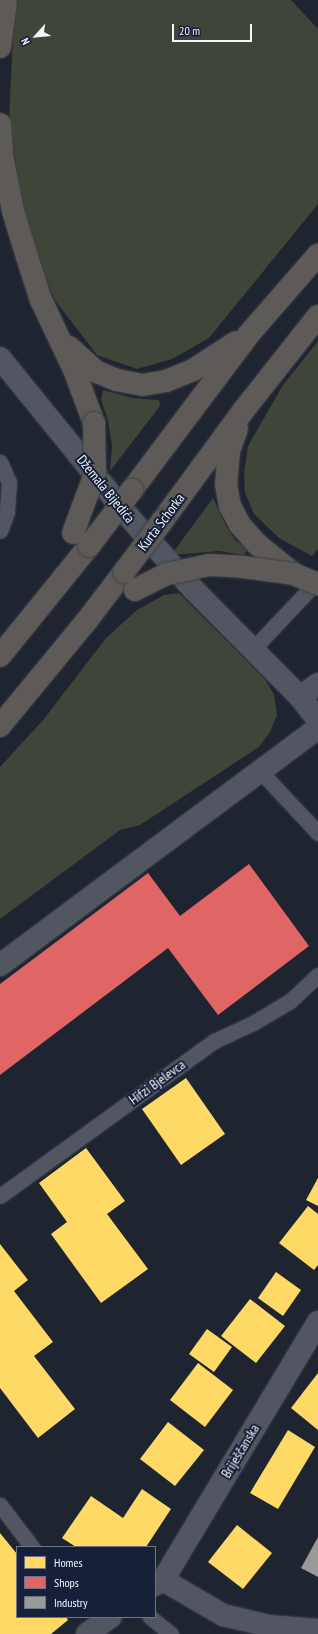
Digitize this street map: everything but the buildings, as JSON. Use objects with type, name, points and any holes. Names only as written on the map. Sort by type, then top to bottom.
[{"type":"main road","points":[[0,47],[6,0]]},
{"type":"main road","points":[[0,124],[2,155],[13,211],[41,300],[76,372],[94,422],[95,474],[81,539],[62,580],[0,656]]},
{"type":"main road","points":[[81,539],[132,490],[249,334],[318,255]]},
{"type":"main road","name":"Kurta Schorka","points":[[0,726],[85,623],[243,411],[318,316]]},
{"type":"main road","points":[[60,337],[96,372],[118,380],[143,385],[166,381],[193,370],[249,334]]},
{"type":"main road","points":[[243,411],[229,451],[226,484],[230,506],[240,525],[258,545],[294,574]]},
{"type":"main road","points":[[85,623],[135,590],[167,574],[209,565],[243,567],[294,574],[318,584]]},
{"type":"street","name":"Džemala Bijedića","points":[[0,358],[129,517],[193,589],[253,649]]},
{"type":"street","points":[[253,649],[300,697],[318,720]]},
{"type":"street","points":[[300,697],[318,684]]},
{"type":"street","points":[[0,965],[318,728]]},
{"type":"street","name":"Briješčanska","points":[[159,1582],[318,1322]]},
{"type":"street","points":[[159,1582],[223,1615],[269,1626],[318,1630]]},
{"type":"street","points":[[87,1634],[105,1618]]},
{"type":"lane","points":[[0,462],[9,482],[7,512],[0,531]]},
{"type":"lane","points":[[253,649],[318,580]]},
{"type":"lane","points":[[260,771],[318,833]]},
{"type":"lane","name":"Hifzi Bjelevca","points":[[0,1196],[214,1041],[253,1023],[290,1000],[318,975]]},
{"type":"lane","points":[[0,1505],[31,1546]]},
{"type":"lane","points":[[151,1618],[171,1634]]},
{"type":"green space","points":[[18,0],[291,0],[318,29],[318,204],[209,338],[172,359],[137,369],[97,355],[54,299],[29,237],[20,194],[9,122],[14,13]]},
{"type":"green space","points":[[318,341],[318,549],[312,556],[279,538],[254,514],[245,493],[244,473],[248,446],[283,385]]},
{"type":"green space","points":[[103,390],[133,398],[159,400],[160,406],[110,471],[112,446],[108,420],[101,400]]},
{"type":"green space","points":[[213,498],[225,524],[235,540],[248,548],[244,555],[219,551],[171,555]]},
{"type":"green space","points":[[179,593],[264,678],[274,694],[277,715],[270,732],[259,747],[140,825],[120,830],[0,919],[0,767],[44,719],[106,638],[137,610],[164,595]]}]
